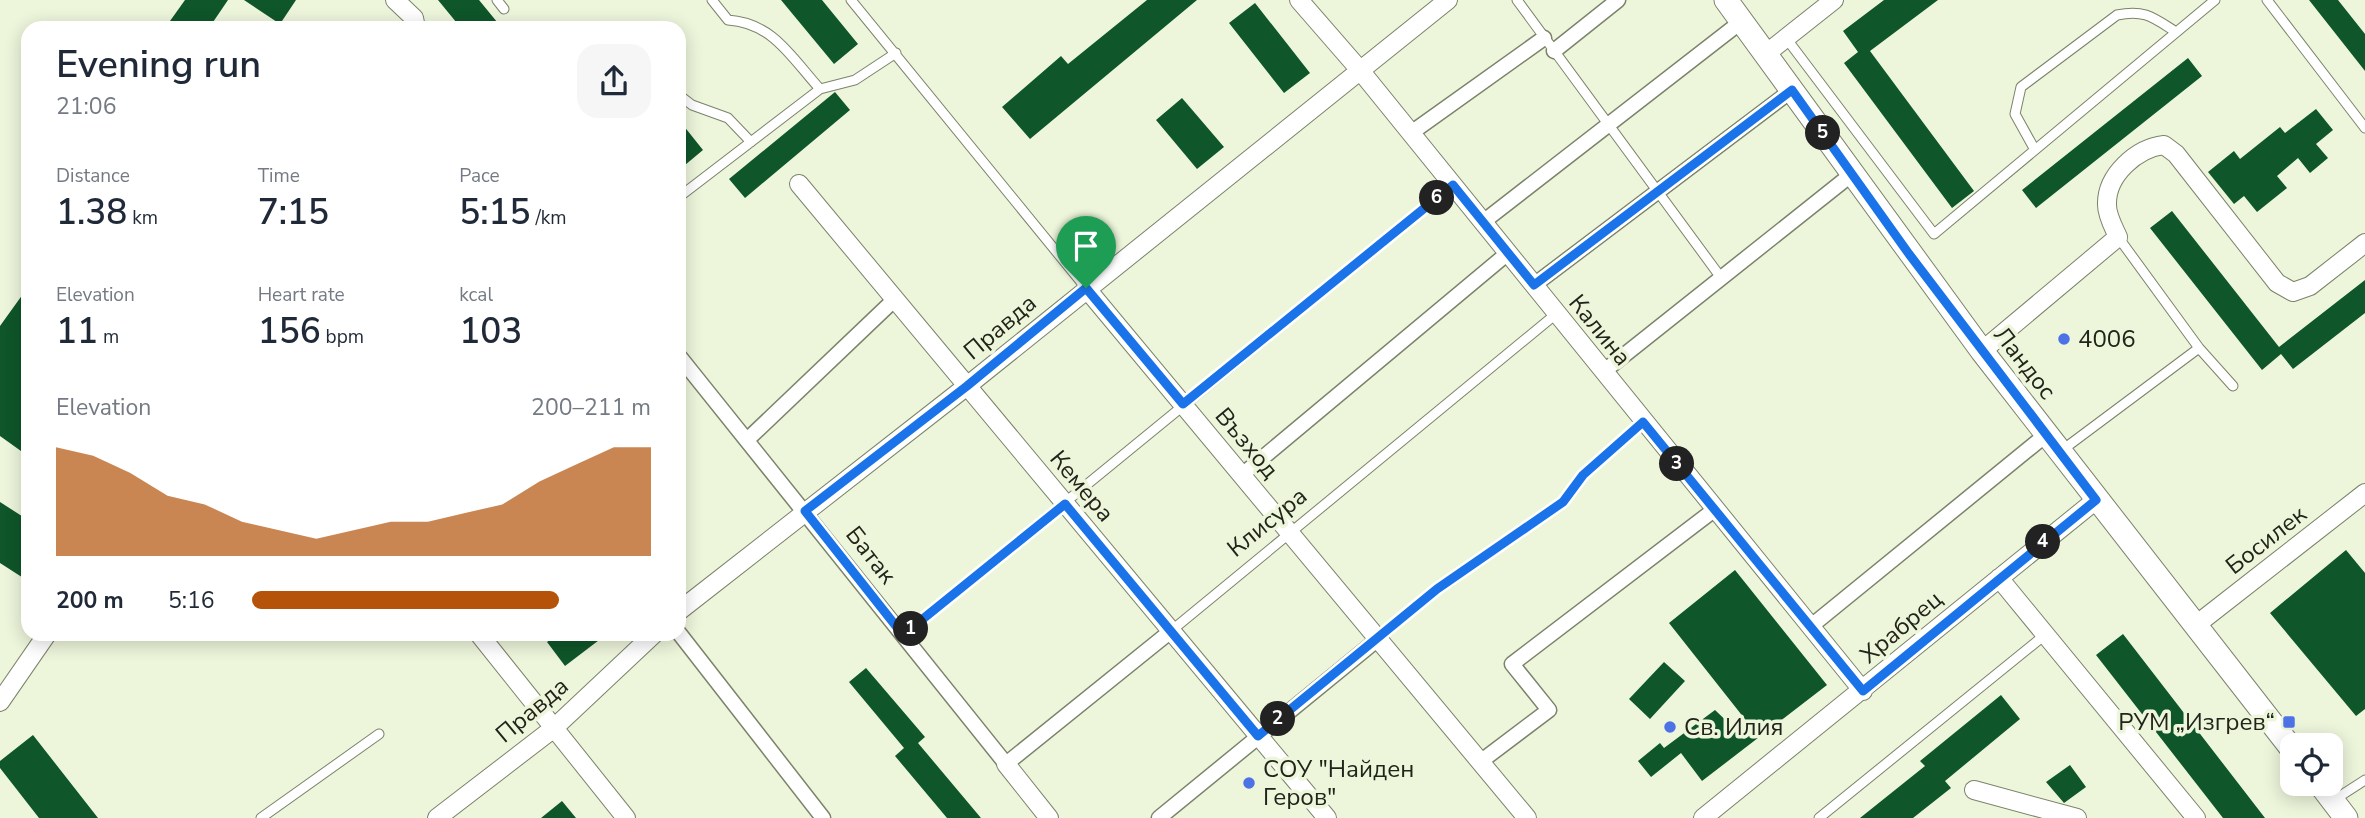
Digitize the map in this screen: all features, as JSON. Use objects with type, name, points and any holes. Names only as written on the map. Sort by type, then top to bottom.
[{"type":"street","points":[[395,0],[413,21]]},
{"type":"street","name":"Калина","points":[[1299,0],[1359,69],[1863,691]]},
{"type":"street","name":"Правда","points":[[686,605],[967,386],[1448,0]]},
{"type":"street","points":[[1554,51],[1618,0]]},
{"type":"street","name":"Ландос","points":[[1726,0],[1982,351],[2280,734]]},
{"type":"street","points":[[1767,53],[1834,0]]},
{"type":"street","points":[[1483,222],[1742,21]]},
{"type":"street","points":[[1411,133],[1544,38]]},
{"type":"street","points":[[1534,285],[1792,90]]},
{"type":"street","points":[[1982,351],[2118,237],[2107,205],[2112,185],[2124,165],[2147,147],[2164,145],[2195,176],[2277,283],[2293,292],[2310,286],[2365,243]]},
{"type":"street","points":[[1603,372],[1852,174]]},
{"type":"street","name":"Кемера","points":[[799,184],[1326,818]]},
{"type":"street","points":[[1242,475],[1508,253]]},
{"type":"street","name":"Възход","points":[[1086,288],[1527,818]]},
{"type":"street","points":[[747,440],[895,299]]},
{"type":"street","name":"Батак","points":[[686,365],[1049,818]]},
{"type":"street","points":[[1810,626],[2053,443]]},
{"type":"street","name":"Босилек","points":[[2196,625],[2365,493]]},
{"type":"street","name":"Храбрец","points":[[1703,818],[2096,500]]},
{"type":"street","points":[[1480,762],[1549,710],[1512,663],[1714,510]]},
{"type":"street","points":[[1999,578],[2196,818]]},
{"type":"street","name":"Клисура","points":[[1006,764],[1171,631]]},
{"type":"street","points":[[1159,818],[1378,639]]},
{"type":"street","points":[[0,702],[42,641]]},
{"type":"street","points":[[485,641],[626,818]]},
{"type":"street","name":"Правда","points":[[437,818],[554,728],[647,641]]},
{"type":"street","points":[[685,641],[823,818]]},
{"type":"street","points":[[1974,790],[2077,818]]},
{"type":"lane","points":[[497,0],[504,9]]},
{"type":"lane","points":[[712,0],[728,20],[747,21],[767,30],[820,89]]},
{"type":"lane","name":"Възход","points":[[851,0],[1086,288]]},
{"type":"lane","points":[[1517,0],[1722,279]]},
{"type":"lane","points":[[1786,38],[1934,234],[2215,0]]},
{"type":"lane","points":[[2267,0],[2365,128]]},
{"type":"lane","points":[[2035,150],[2015,114],[2015,102],[2021,87],[2117,15],[2134,11],[2150,15],[2176,32]]},
{"type":"lane","points":[[686,192],[820,89],[855,80],[896,52]]},
{"type":"lane","points":[[686,100],[728,118],[751,142]]},
{"type":"lane","points":[[903,635],[1453,185]]},
{"type":"lane","points":[[2118,237],[2199,348],[2233,386]]},
{"type":"lane","name":"Клисура","points":[[1171,631],[1556,314]]},
{"type":"lane","points":[[2053,443],[2199,348]]},
{"type":"lane","points":[[1378,639],[1437,589],[1563,502],[1583,475],[1643,422]]},
{"type":"lane","points":[[1819,818],[2046,634]]},
{"type":"lane","points":[[261,818],[379,734]]},
{"type":"lane","points":[[2333,801],[2365,780]]},
{"type":"building","points":[[185,0],[228,0],[214,21],[170,21]]},
{"type":"building","points":[[244,0],[296,0],[282,21],[276,21]]},
{"type":"building","points":[[438,0],[479,0],[496,21],[455,21]]},
{"type":"building","points":[[781,0],[822,0],[858,44],[834,64]]},
{"type":"building","points":[[1147,0],[1197,0],[1030,139],[1002,107],[1061,56],[1068,64]]},
{"type":"building","points":[[1884,0],[1938,0],[1870,51],[1974,191],[1952,208],[1844,63],[1858,52],[1843,31]]},
{"type":"building","points":[[2309,0],[2338,0],[2365,34],[2365,71]]},
{"type":"building","points":[[1255,3],[1310,73],[1284,93],[1229,23]]},
{"type":"building","points":[[2188,58],[2202,76],[2036,208],[2022,190]]},
{"type":"building","points":[[835,92],[850,110],[745,198],[729,179]]},
{"type":"building","points":[[1182,98],[1224,147],[1197,169],[1156,120]]},
{"type":"building","points":[[2316,109],[2333,130],[2316,144],[2328,158],[2310,173],[2298,158],[2277,176],[2287,188],[2257,212],[2244,196],[2234,204],[2208,172],[2234,151],[2240,159],[2280,127],[2285,133]]},
{"type":"building","points":[[686,129],[703,150],[686,164]]},
{"type":"building","points":[[2172,211],[2279,347],[2365,280],[2365,313],[2293,369],[2281,354],[2262,370],[2150,228]]},
{"type":"building","points":[[21,297],[21,451],[0,436],[0,326]]},
{"type":"building","points":[[0,502],[21,516],[21,576],[0,563]]},
{"type":"building","points":[[2346,550],[2365,573],[2365,709],[2356,716],[2270,613]]},
{"type":"building","points":[[1735,570],[1827,685],[1702,781],[1681,753],[1651,777],[1638,761],[1660,743],[1664,748],[1715,710],[1738,732],[1748,723],[1669,623]]},
{"type":"building","points":[[2123,634],[2265,818],[2223,818],[2096,655]]},
{"type":"building","points":[[548,641],[598,641],[565,666]]},
{"type":"building","points":[[1664,662],[1685,681],[1650,719],[1629,699]]},
{"type":"building","points":[[866,668],[925,737],[918,743],[981,818],[947,818],[895,756],[904,748],[849,682]]},
{"type":"building","points":[[2001,695],[2020,719],[1945,781],[1951,788],[1913,818],[1860,818],[1925,766],[1920,761]]},
{"type":"building","points":[[33,735],[98,818],[39,818],[0,768],[0,761]]},
{"type":"building","points":[[2070,765],[2086,787],[2064,803],[2046,782]]},
{"type":"building","points":[[562,801],[576,818],[541,818]]},
{"type":"place","name":"4006","points":[[2064,339]]},
{"type":"place","name":"РУМ „Изгрев“","points":[[2289,722]]},
{"type":"place","name":"Св. Илия","points":[[1670,727]]},
{"type":"place","name":"СОУ \"Найден Геров\"","points":[[1249,783]]},
{"type":"route","points":[[1792,90],[1909,254],[2096,500],[1863,691],[1643,422],[1583,475],[1563,502],[1437,589],[1258,736],[1065,504],[903,635],[805,511],[967,386],[1086,288],[1183,404],[1453,185],[1534,285],[1792,90]]}]
